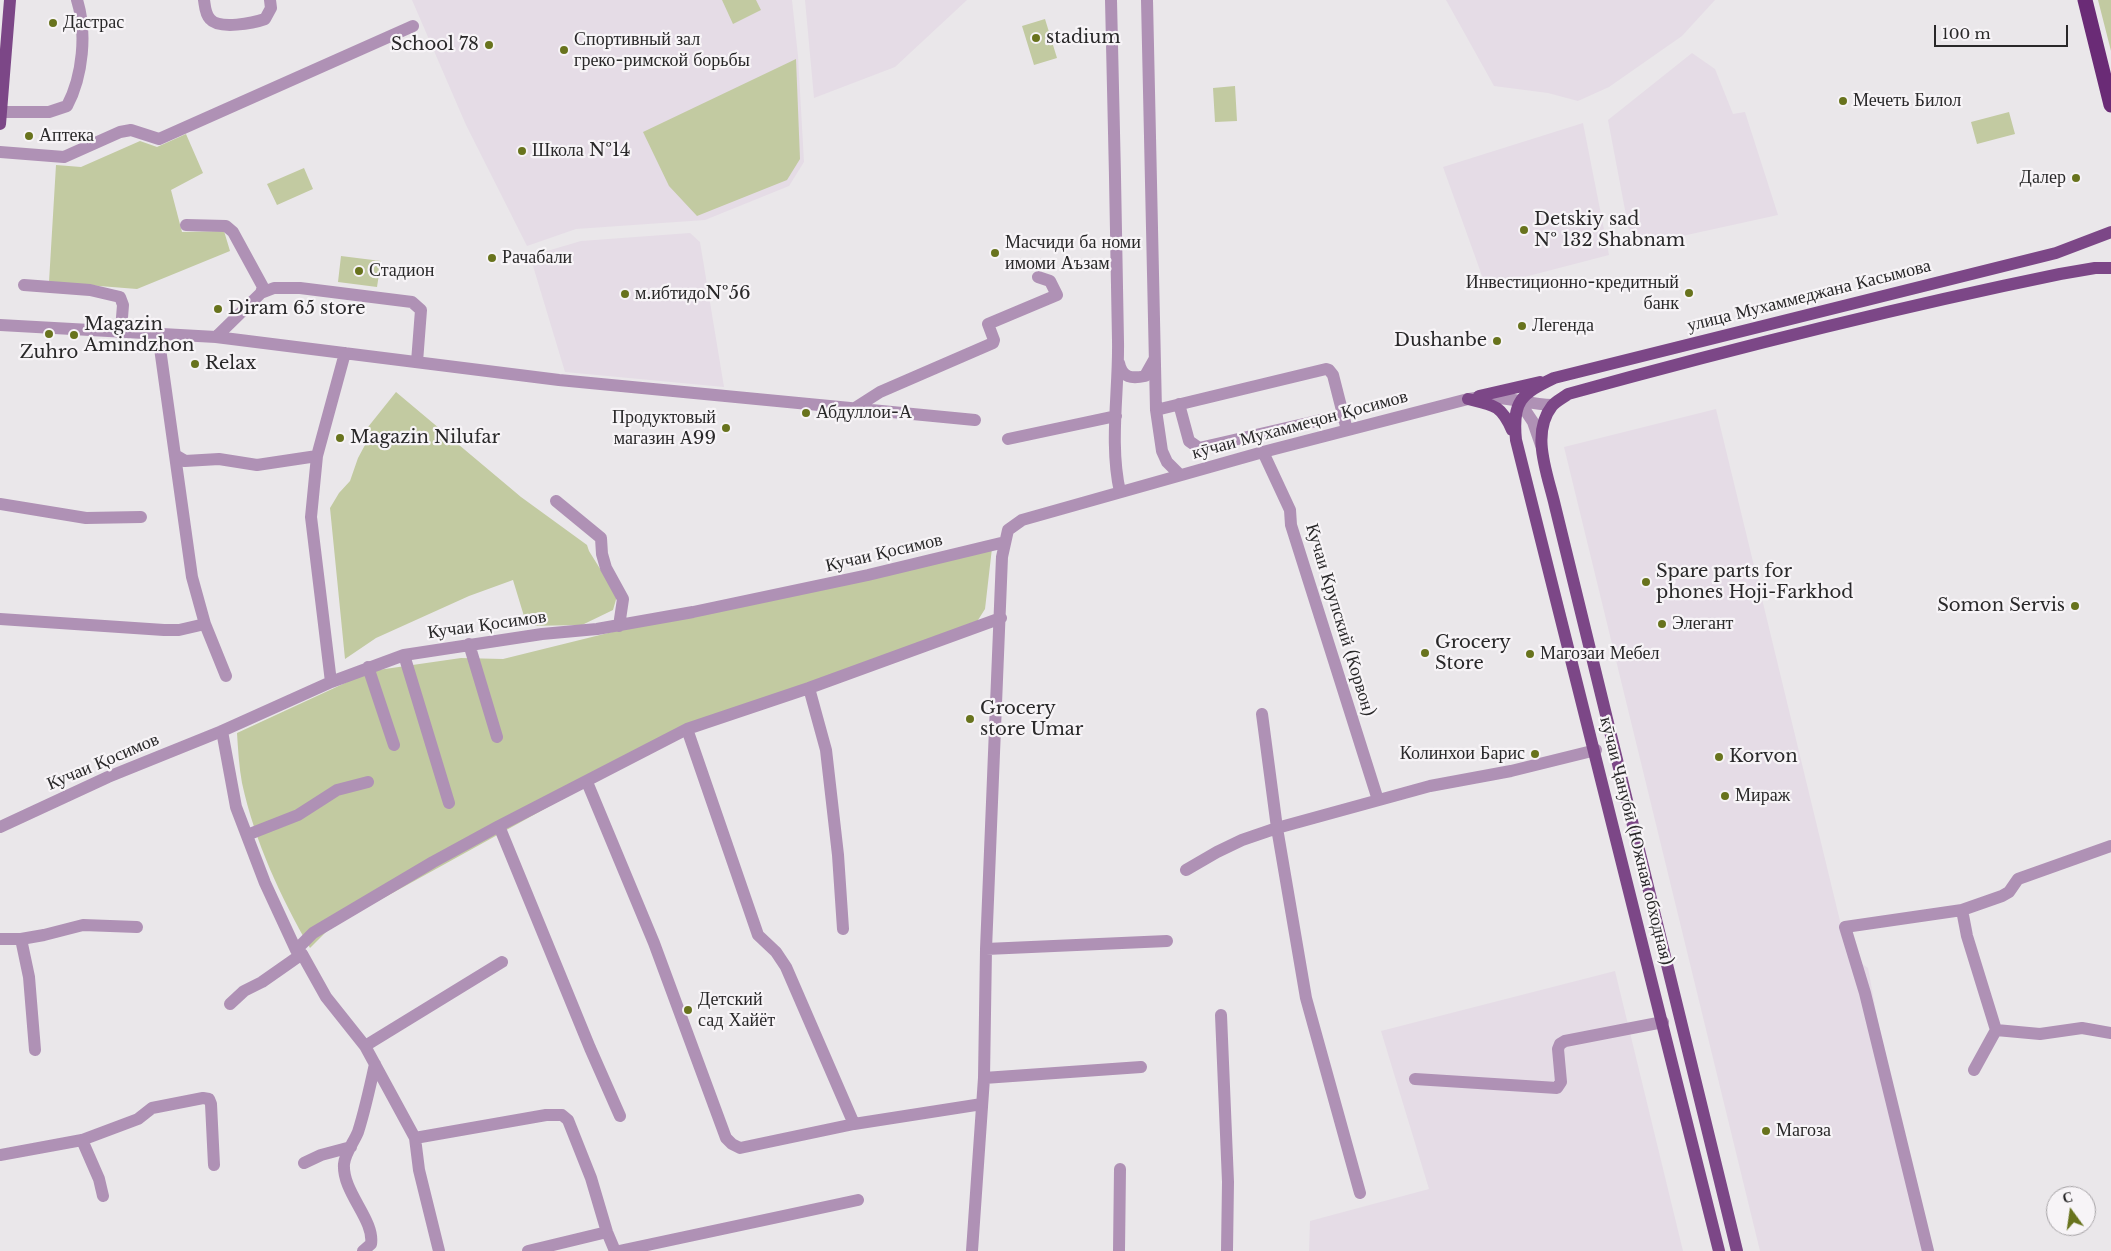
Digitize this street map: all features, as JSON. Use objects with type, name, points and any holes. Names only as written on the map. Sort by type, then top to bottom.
[{"type":"highway","points":[[2085,0],[2111,105]]},
{"type":"main road","points":[[0,118],[10,0]]},
{"type":"main road","name":"улица Мухаммеджана Касымова","points":[[1519,402],[1534,388],[1554,378],[2056,253],[2111,232]]},
{"type":"main road","points":[[2056,253],[2060,274]]},
{"type":"main road","points":[[1541,445],[1542,426],[1552,405],[1568,394],[1855,318],[2060,274],[2095,268],[2111,268]]},
{"type":"main road","points":[[1474,397],[1554,378]]},
{"type":"main road","points":[[1474,397],[1493,405],[1505,415],[1516,440]]},
{"type":"main road","points":[[1516,440],[1514,419],[1519,402]]},
{"type":"main road","name":"кӯчаи Ҷанубӣ (Южная обходная)","points":[[1516,440],[1596,750],[1720,1251]]},
{"type":"main road","name":"кӯчаи Ҷанубӣ (Южная обходная)","points":[[1541,445],[1737,1251]]},
{"type":"street","points":[[0,118],[49,112],[67,106],[75,91],[84,35],[82,14],[77,0]]},
{"type":"street","points":[[204,0],[210,20],[217,24],[253,24],[265,19],[271,8],[270,0]]},
{"type":"street","points":[[1111,0],[1118,358],[1115,444],[1120,492]]},
{"type":"street","name":"кӯчаи Мухаммеҷон Қосимов","points":[[1147,0],[1156,410],[1162,451],[1167,462],[1180,475],[1474,397],[1502,397],[1519,402],[1552,405]]},
{"type":"street","points":[[0,152],[64,157],[120,132],[131,130],[159,140],[413,26]]},
{"type":"street","points":[[186,226],[226,226],[233,232],[263,287],[261,293]]},
{"type":"street","points":[[855,408],[880,392],[993,343],[994,340],[988,324],[1057,295],[1050,282],[1038,277]]},
{"type":"street","points":[[24,285],[90,290],[120,297],[123,305],[121,330]]},
{"type":"street","points":[[216,337],[261,293],[274,288],[300,288],[412,302],[421,310],[417,362]]},
{"type":"street","points":[[0,325],[121,330],[216,337],[559,380],[975,420]]},
{"type":"street","points":[[158,334],[192,577],[206,624],[226,676]]},
{"type":"street","points":[[331,682],[311,517],[316,456],[345,353]]},
{"type":"street","points":[[1118,358],[1120,368],[1126,376],[1134,378],[1145,376],[1154,359]]},
{"type":"street","points":[[1156,410],[1326,369],[1333,375],[1347,430]]},
{"type":"street","points":[[1519,402],[1533,422],[1541,445]]},
{"type":"street","points":[[1179,404],[1189,441],[1199,448],[1343,415]]},
{"type":"street","points":[[1008,439],[1116,416]]},
{"type":"street","name":"Кучаи Крупский (Корвон)","points":[[1263,452],[1290,510],[1290,525],[1378,800]]},
{"type":"street","points":[[175,455],[185,461],[219,459],[257,465],[316,456]]},
{"type":"street","points":[[972,1251],[984,1078],[986,949],[1002,557],[1008,530],[1022,520],[1180,475]]},
{"type":"street","points":[[556,501],[601,538],[602,554],[606,568],[623,599],[619,626]]},
{"type":"street","points":[[0,504],[86,518],[142,517]]},
{"type":"street","name":"Кучаи Қосимов","points":[[0,827],[108,777],[222,731],[331,682],[368,667],[404,656],[469,644],[619,626],[693,612],[868,575],[1005,542]]},
{"type":"street","points":[[0,618],[164,630],[179,630],[206,624]]},
{"type":"street","points":[[230,1004],[244,991],[262,982],[299,952],[313,933],[499,826],[687,729],[809,688],[1001,618]]},
{"type":"street","points":[[469,644],[497,737]]},
{"type":"street","points":[[404,656],[449,803]]},
{"type":"street","points":[[368,667],[394,745]]},
{"type":"street","points":[[809,688],[826,750],[838,855],[842,929]]},
{"type":"street","points":[[1262,714],[1277,828],[1306,998],[1360,1193]]},
{"type":"street","points":[[687,729],[758,935],[776,952],[786,967],[854,1124]]},
{"type":"street","points":[[222,731],[236,807],[265,883],[299,952],[326,997],[365,1046],[414,1138],[419,1170],[439,1251]]},
{"type":"street","points":[[1186,870],[1217,852],[1277,828],[1430,786],[1511,771],[1596,750]]},
{"type":"street","points":[[247,835],[298,815],[337,790],[368,782]]},
{"type":"street","points":[[587,782],[654,943],[726,1138],[732,1144],[740,1148],[854,1124],[982,1104]]},
{"type":"street","points":[[499,826],[590,1048],[620,1116]]},
{"type":"street","points":[[1928,1251],[1865,993],[1845,926],[1962,910],[2002,896],[2009,892],[2014,884],[2024,877],[2111,846]]},
{"type":"street","points":[[1962,910],[1967,936],[1996,1030],[1974,1070]]},
{"type":"street","points":[[0,940],[44,936],[83,925],[137,927]]},
{"type":"street","points":[[21,939],[29,977],[35,1050]]},
{"type":"street","points":[[986,949],[1167,941]]},
{"type":"street","points":[[365,1046],[502,962]]},
{"type":"street","points":[[1221,1015],[1228,1182],[1227,1251]]},
{"type":"street","points":[[1415,1078],[1557,1088],[1561,1082],[1558,1049],[1565,1040],[1663,1022]]},
{"type":"street","points":[[1996,1030],[2040,1034],[2082,1028],[2111,1033]]},
{"type":"street","points":[[363,1251],[371,1244],[372,1238],[364,1217],[348,1186],[344,1163],[369,1094],[375,1064]]},
{"type":"street","points":[[984,1078],[1141,1067]]},
{"type":"street","points":[[0,1155],[82,1140],[138,1119],[152,1108],[203,1098],[209,1099],[214,1165]]},
{"type":"street","points":[[414,1138],[546,1115],[562,1115],[568,1120],[592,1178],[607,1232],[615,1251]]},
{"type":"street","points":[[82,1140],[99,1179],[103,1196]]},
{"type":"street","points":[[304,1163],[321,1155],[351,1147]]},
{"type":"street","points":[[1119,1251],[1120,1169]]},
{"type":"street","points":[[619,1251],[858,1200]]},
{"type":"street","points":[[528,1251],[607,1232]]},
{"type":"shaded area","points":[[412,0],[792,0],[798,56],[804,162],[789,186],[705,220],[576,229],[527,246],[466,125]]},
{"type":"shaded area","points":[[805,0],[967,0],[895,67],[814,98]]},
{"type":"shaded area","points":[[1446,0],[1715,0],[1682,36],[1609,87],[1578,101],[1548,93],[1494,86]]},
{"type":"shaded area","points":[[1692,53],[1715,69],[1733,114],[1745,112],[1778,215],[1632,247],[1608,120]]},
{"type":"shaded area","points":[[1583,123],[1609,255],[1486,287],[1443,167]]},
{"type":"shaded area","name":"м.ибтидо№56","points":[[690,233],[700,242],[724,387],[565,372],[530,256],[581,241]]},
{"type":"shaded area","name":"Korvon","points":[[1716,409],[1848,954],[1868,968],[1886,1065],[1927,1251],[1760,1251],[1564,447]]},
{"type":"shaded area","points":[[1615,971],[1683,1251],[1309,1251],[1310,1221],[1429,1189],[1381,1031]]},
{"type":"green space","points":[[722,0],[756,0],[761,10],[733,24]]},
{"type":"green space","points":[[2098,0],[2111,0],[2111,51]]},
{"type":"green space","points":[[1045,19],[1057,58],[1034,65],[1022,26]]},
{"type":"green space","points":[[796,59],[800,159],[787,180],[697,216],[669,186],[643,132]]},
{"type":"green space","points":[[1235,86],[1237,121],[1215,122],[1213,88]]},
{"type":"green space","points":[[2009,112],[2015,134],[1977,144],[1971,122]]},
{"type":"green space","points":[[186,134],[203,173],[171,190],[182,232],[224,231],[230,251],[137,289],[49,282],[56,165],[81,167],[140,141],[157,147]]},
{"type":"green space","points":[[304,168],[313,189],[277,205],[267,184]]},
{"type":"green space","name":"Стадион","points":[[341,256],[381,261],[377,287],[338,282]]},
{"type":"green space","points":[[396,392],[521,497],[587,545],[617,596],[613,610],[582,625],[527,626],[513,580],[469,596],[376,638],[345,659],[330,508],[339,493],[350,481],[365,445],[368,427]]},
{"type":"green space","points":[[992,548],[985,609],[973,628],[691,728],[331,927],[310,948],[289,909],[261,847],[242,783],[237,733],[371,671],[461,658],[503,659],[693,612]]},
{"type":"place","name":"Дастрас","points":[[53,23]]},
{"type":"place","name":"stadium","points":[[1036,38]]},
{"type":"place","name":"School 78","points":[[489,45]]},
{"type":"place","name":"Спортивный зал греко-римской борьбы","points":[[564,50]]},
{"type":"place","name":"Мечеть Билол","points":[[1843,101]]},
{"type":"place","name":"Аптека","points":[[29,136]]},
{"type":"place","name":"Школа №14","points":[[522,151]]},
{"type":"place","name":"Далер","points":[[2076,178]]},
{"type":"place","name":"Detskiy sad № 132 Shabnam","points":[[1524,230]]},
{"type":"place","name":"Масчиди ба номи имоми Аъзам","points":[[995,253]]},
{"type":"place","name":"Рачабали","points":[[492,258]]},
{"type":"place","name":"Стадион","points":[[359,271]]},
{"type":"place","name":"Инвестиционно-кредитный банк","points":[[1689,293]]},
{"type":"place","name":"м.ибтидо№56","points":[[625,294]]},
{"type":"place","name":"Diram 65 store","points":[[218,309]]},
{"type":"place","name":"Легенда","points":[[1522,326]]},
{"type":"place","name":"Zuhro","points":[[49,334]]},
{"type":"place","name":"Magazin Amindzhon","points":[[74,335]]},
{"type":"place","name":"Dushanbe","points":[[1497,341]]},
{"type":"place","name":"Relax","points":[[195,364]]},
{"type":"place","name":"Абдуллои-А","points":[[806,413]]},
{"type":"place","name":"Продуктовый магазин А99","points":[[726,428]]},
{"type":"place","name":"Magazin Nilufar","points":[[340,438]]},
{"type":"place","name":"Spare parts for phones Hoji-Farkhod","points":[[1646,582]]},
{"type":"place","name":"Somon Servis","points":[[2075,606]]},
{"type":"place","name":"Элегант","points":[[1662,624]]},
{"type":"place","name":"Grocery Store","points":[[1425,653]]},
{"type":"place","name":"Магозаи Мебел","points":[[1530,654]]},
{"type":"place","name":"Grocery store Umar","points":[[970,719]]},
{"type":"place","name":"Колинхои Барис","points":[[1535,754]]},
{"type":"place","name":"Korvon","points":[[1719,757]]},
{"type":"place","name":"Мираж","points":[[1725,796]]},
{"type":"place","name":"Детский сад Хайёт","points":[[688,1010]]},
{"type":"place","name":"Магоза","points":[[1766,1131]]}]
